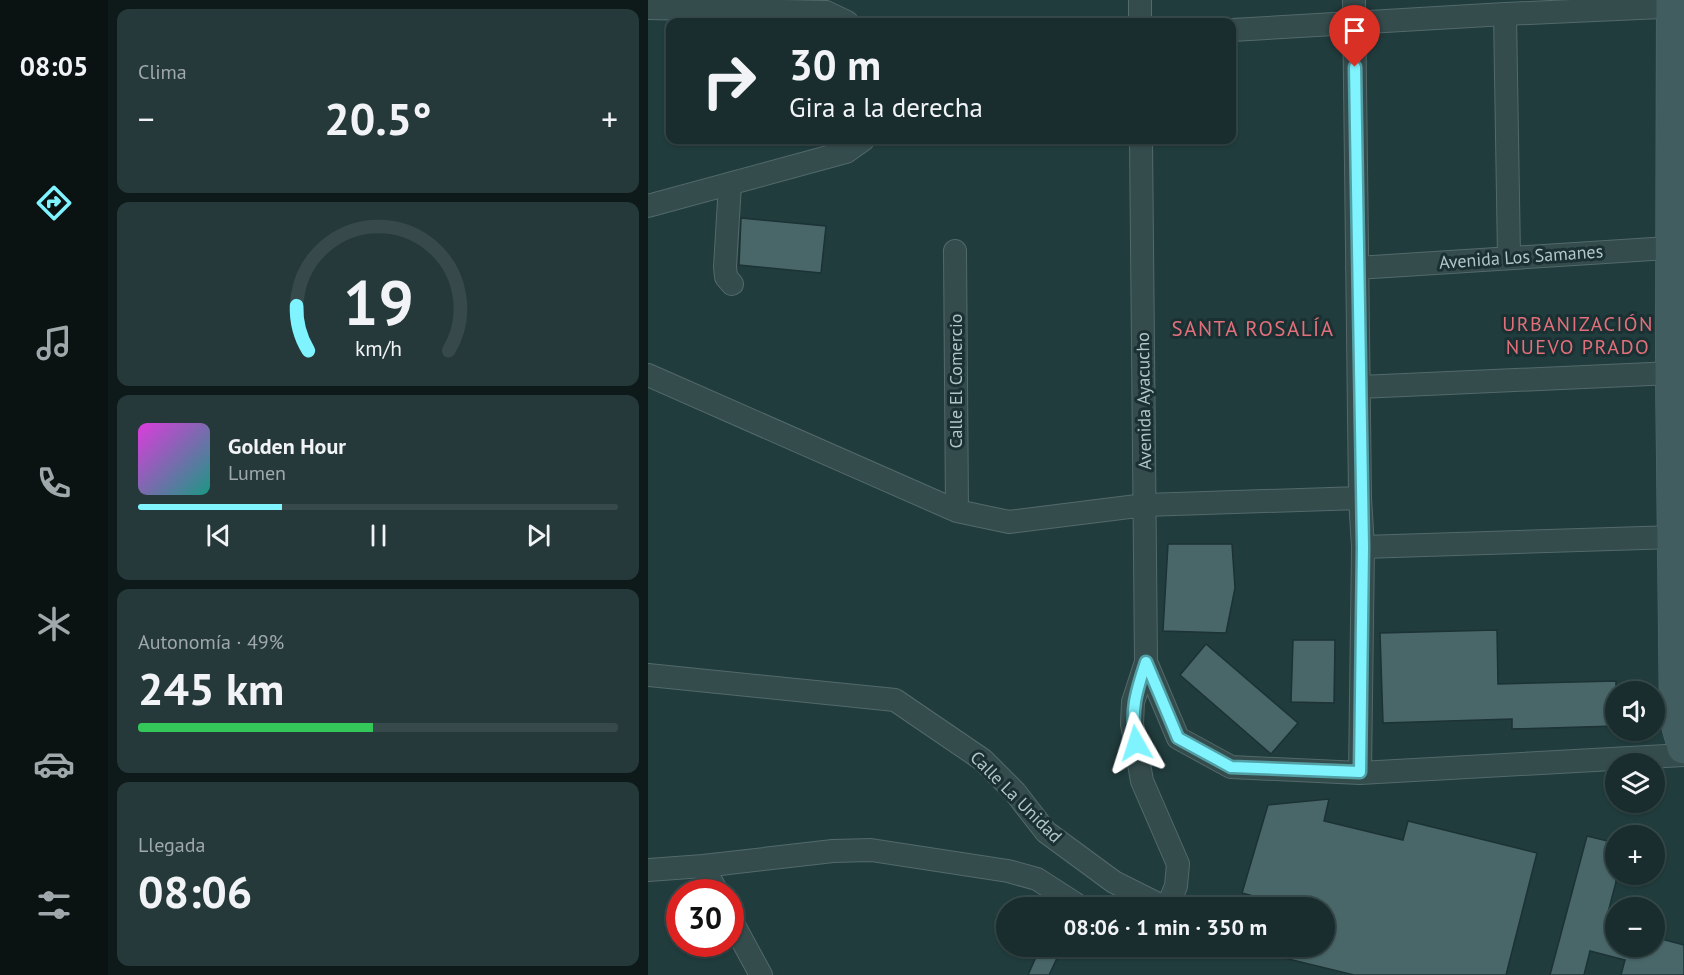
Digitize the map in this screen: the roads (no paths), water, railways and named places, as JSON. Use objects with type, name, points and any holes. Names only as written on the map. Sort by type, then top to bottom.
[{"type":"street","points":[[1140,0],[1140,18]]},
{"type":"street","points":[[1354,0],[1360,498],[1363,547],[1360,772]]},
{"type":"street","points":[[1236,30],[1677,5],[1679,247],[1672,373],[1676,537],[1676,718],[1684,747]]},
{"type":"street","points":[[648,8],[826,12],[839,18]]},
{"type":"street","points":[[1505,14],[1509,257]]},
{"type":"street","points":[[648,206],[846,152],[857,144]]},
{"type":"street","name":"Avenida Ayacucho","points":[[1141,144],[1146,662]]},
{"type":"street","points":[[730,184],[725,267],[726,277],[732,284]]},
{"type":"street","name":"Avenida Los Samanes","points":[[1357,268],[1679,247]]},
{"type":"street","name":"Calle El Comercio","points":[[956,251],[957,511]]},
{"type":"street","points":[[1360,387],[1672,373]]},
{"type":"street","points":[[648,375],[957,511],[1009,522],[1145,505],[1360,498]]},
{"type":"street","points":[[1363,547],[1676,537]]},
{"type":"street","points":[[1146,662],[1178,738],[1231,767],[1360,772],[1684,755]]},
{"type":"street","points":[[1146,662],[1133,702],[1132,724],[1143,781],[1178,864],[1176,886],[1171,897]]},
{"type":"street","name":"Calle La Unidad","points":[[648,675],[895,700],[983,760],[1015,792],[1046,832],[1114,882],[1144,897]]},
{"type":"street","points":[[648,870],[833,851],[871,850],[1008,871],[1036,879],[1065,897]]},
{"type":"street","points":[[703,866],[710,879]]},
{"type":"street","points":[[744,944],[761,975]]},
{"type":"district","name":"SANTA ROSALÍA","points":[[1253,329]]},
{"type":"district","name":"URBANIZACIÓN NUEVO PRADO","points":[[1578,336]]}]
